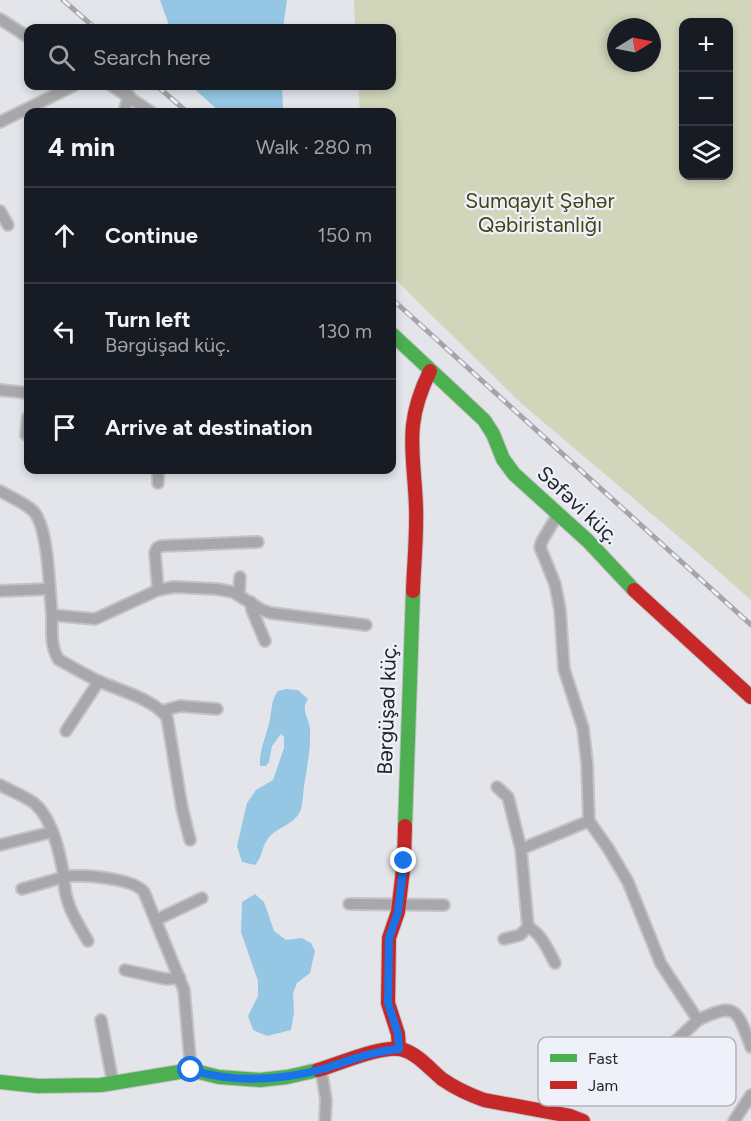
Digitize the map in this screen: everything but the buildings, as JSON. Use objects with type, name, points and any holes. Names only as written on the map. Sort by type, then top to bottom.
[{"type":"street","points":[[0,19],[24,34]]},
{"type":"street","points":[[28,108],[65,90]]},
{"type":"street","points":[[120,90],[146,108]]},
{"type":"street","points":[[125,108],[129,95]]},
{"type":"street","points":[[0,122],[24,110]]},
{"type":"street","points":[[0,211],[8,225]]},
{"type":"street","name":"Səfəvi küç.","points":[[396,338],[484,420],[507,466],[600,553],[640,596],[751,697]]},
{"type":"street","name":"Bərgüşad küç.","points":[[399,1049],[398,1034],[388,1003],[389,938],[399,905],[404,861],[416,512],[416,482],[411,456],[411,434],[422,386],[430,371]]},
{"type":"street","points":[[0,390],[24,393]]},
{"type":"street","points":[[158,474],[158,483]]},
{"type":"street","points":[[0,491],[33,510],[39,518],[45,535],[52,645],[59,660],[99,681],[149,702],[167,717],[182,808],[190,840]]},
{"type":"street","points":[[558,514],[540,547],[555,584],[560,610],[564,669],[583,728],[590,821],[628,882],[661,964],[698,1020]]},
{"type":"street","points":[[159,590],[155,554],[157,548],[161,546],[258,542]]},
{"type":"street","points":[[239,594],[240,577]]},
{"type":"street","points":[[0,591],[49,589]]},
{"type":"street","points":[[51,615],[95,619],[159,590],[216,589],[239,594],[271,613],[366,624]]},
{"type":"street","points":[[251,602],[265,641]]},
{"type":"street","points":[[66,730],[99,681]]},
{"type":"street","points":[[162,711],[180,706],[217,709]]},
{"type":"street","points":[[0,785],[34,804],[44,816],[59,854],[66,900],[72,916],[88,940]]},
{"type":"street","points":[[497,787],[508,797],[521,849],[528,927]]},
{"type":"street","points":[[521,849],[590,821]]},
{"type":"street","points":[[0,845],[51,832]]},
{"type":"street","points":[[22,889],[64,877],[84,876],[130,882],[139,886],[150,903],[180,978],[185,997],[191,1070]]},
{"type":"street","points":[[156,920],[202,898]]},
{"type":"street","points":[[349,904],[444,905]]},
{"type":"street","points":[[504,939],[520,935],[528,927]]},
{"type":"street","points":[[528,927],[540,937],[555,963]]},
{"type":"street","points":[[125,970],[166,980],[180,978]]},
{"type":"street","points":[[680,1037],[698,1020],[724,1009],[736,1015],[751,1047]]},
{"type":"street","points":[[101,1020],[112,1083]]},
{"type":"street","points":[[0,1082],[38,1086],[100,1085],[191,1070],[219,1077],[260,1080],[287,1077],[371,1053],[399,1049],[412,1054],[444,1080],[472,1096],[554,1117],[583,1121]]},
{"type":"street","points":[[321,1069],[326,1100],[325,1121]]},
{"type":"street","points":[[734,1121],[751,1095]]},
{"type":"green space","name":"Sumqayıt Şəhər Qəbiristanlığı","points":[[354,0],[751,0],[751,600],[522,404],[396,280],[396,108],[360,108],[358,90],[396,90],[396,24],[355,24]]},
{"type":"water","points":[[160,0],[287,0],[284,24],[169,24]]},
{"type":"water","points":[[195,90],[282,90],[284,108],[216,108]]},
{"type":"water","points":[[298,690],[308,699],[305,710],[310,729],[310,743],[301,809],[290,823],[271,835],[255,865],[242,862],[237,846],[247,803],[256,790],[273,780],[284,748],[284,737],[281,734],[272,746],[269,762],[266,766],[260,766],[273,701],[278,691]]},
{"type":"water","points":[[255,894],[264,902],[274,931],[286,940],[302,938],[311,943],[315,951],[310,973],[297,983],[293,993],[294,1012],[291,1030],[267,1036],[253,1030],[248,1016],[258,996],[258,981],[241,932],[242,902]]},
{"type":"railway","points":[[63,0],[90,24]]},
{"type":"railway","points":[[162,90],[182,108]]},
{"type":"railway","points":[[396,303],[751,625]]},
{"type":"traffic: fast","points":[[396,338],[484,420],[493,434],[503,459],[514,474],[588,541],[634,590]]},
{"type":"traffic: fast","points":[[405,826],[413,591]]},
{"type":"traffic: fast","points":[[0,1082],[38,1086],[101,1085],[191,1070],[219,1077],[260,1080],[318,1070]]},
{"type":"traffic: jam","points":[[413,591],[416,538],[412,454],[413,423],[416,408],[430,371]]},
{"type":"traffic: jam","points":[[634,590],[751,697]]},
{"type":"traffic: jam","points":[[399,1049],[398,1034],[388,1003],[389,938],[398,912],[404,861],[405,826]]},
{"type":"traffic: jam","points":[[318,1070],[381,1050],[400,1049],[417,1057],[442,1079],[484,1100],[570,1116],[583,1121]]},
{"type":"route","points":[[191,1070],[219,1077],[260,1080],[287,1077],[371,1053],[399,1049],[398,1034],[388,1003],[389,938],[398,912],[404,861]]}]
